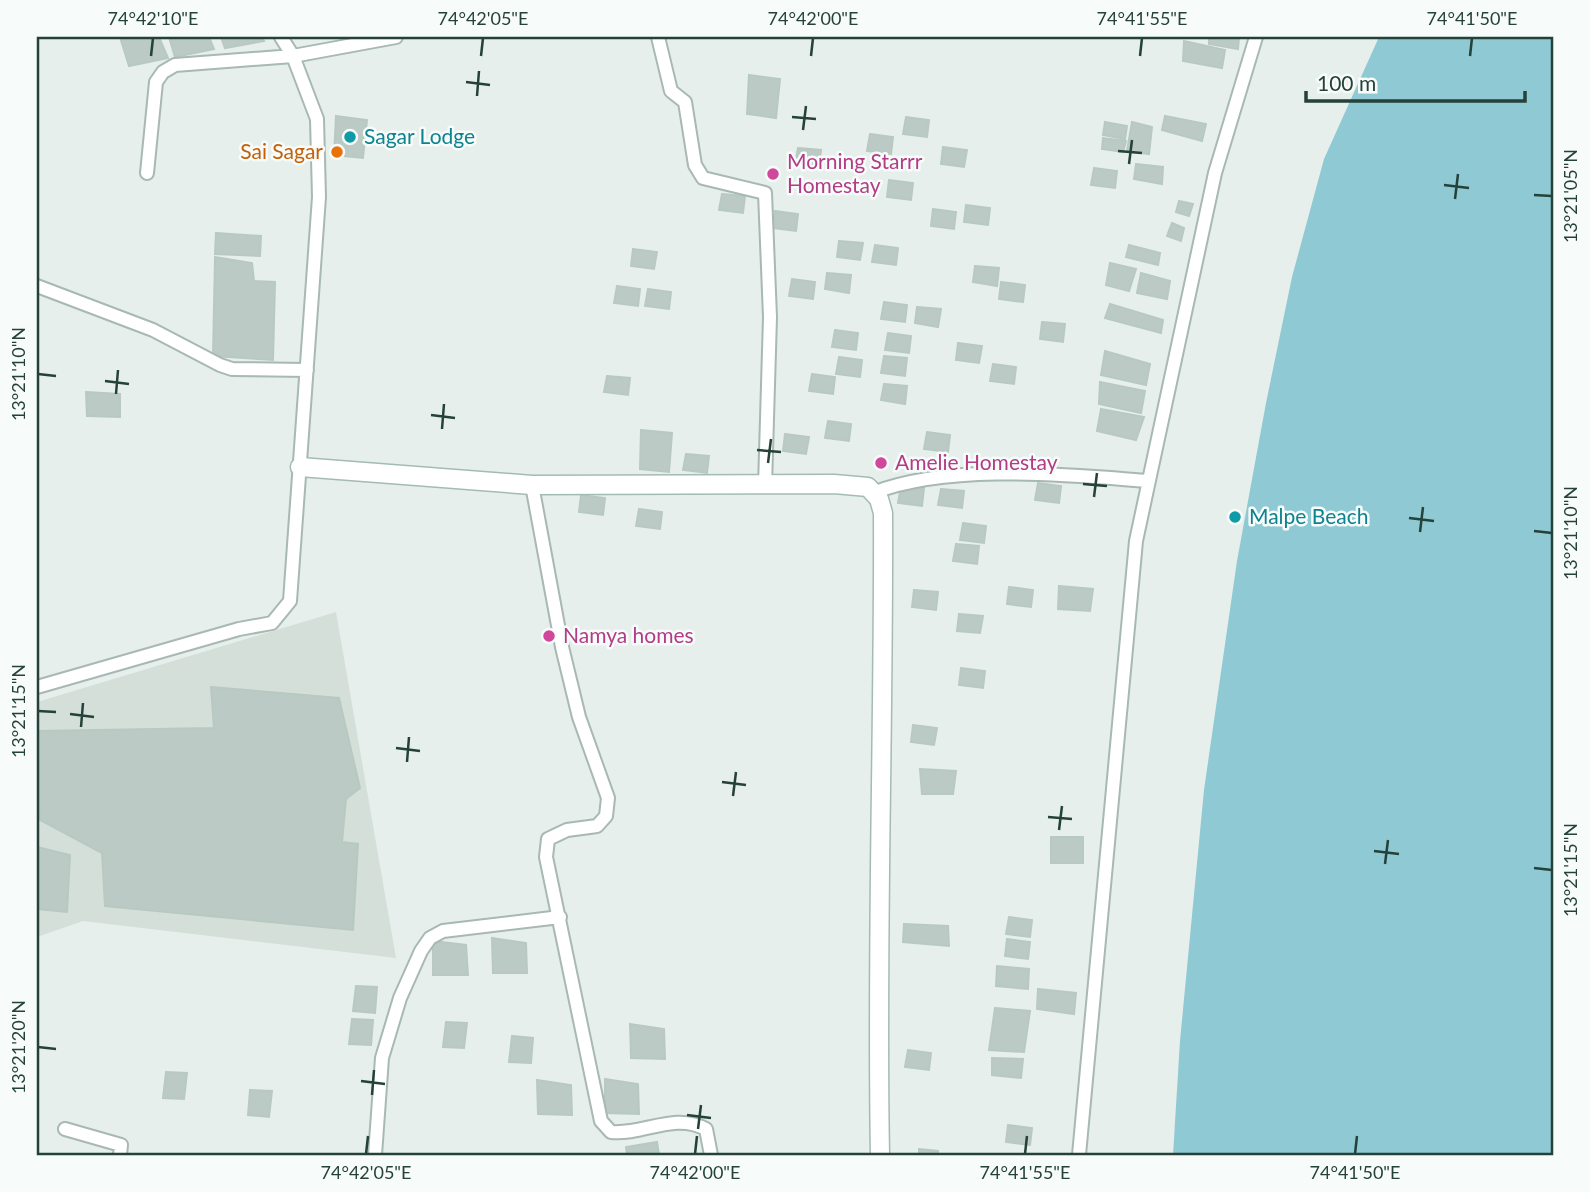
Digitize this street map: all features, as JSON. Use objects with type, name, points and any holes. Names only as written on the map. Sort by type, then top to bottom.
[{"type":"street","points":[[37,687],[272,622],[290,601],[319,197],[317,119],[293,56],[282,37]]},
{"type":"street","points":[[147,173],[156,82],[163,72],[175,65],[293,56],[396,37]]},
{"type":"street","points":[[658,37],[671,92],[685,102],[695,166],[703,178],[765,193],[770,317],[765,486]]},
{"type":"street","points":[[1079,1155],[1136,541],[1215,173],[1256,37]]},
{"type":"street","points":[[37,286],[153,330],[219,365],[232,369],[307,370]]},
{"type":"street","points":[[300,467],[532,485],[834,484],[868,487],[873,492],[883,513],[880,1155]]},
{"type":"street","points":[[873,492],[903,481],[939,476],[1149,481]]},
{"type":"street","points":[[532,485],[562,647],[579,717],[608,798],[606,816],[597,826],[567,830],[548,839],[546,857],[601,1121],[611,1132],[626,1134],[675,1122],[693,1122],[706,1129],[711,1155]]},
{"type":"street","points":[[375,1155],[382,1058],[400,998],[430,937],[443,931],[560,917]]},
{"type":"street","points":[[65,1129],[121,1145],[120,1155]]},
{"type":"shaded area","points":[[336,612],[396,958],[83,921],[37,937],[37,702]]},
{"type":"water","points":[[1379,37],[1553,37],[1553,1155],[1173,1155],[1180,1041],[1204,790],[1237,561],[1266,403],[1292,277],[1324,159]]},
{"type":"building","points":[[120,37],[159,37],[168,58],[129,66]]},
{"type":"building","points":[[169,37],[209,37],[214,49],[175,57]]},
{"type":"building","points":[[221,37],[262,37],[264,41],[225,48]]},
{"type":"building","points":[[1209,37],[1239,37],[1238,49],[1209,44]]},
{"type":"building","points":[[1184,41],[1225,50],[1222,68],[1183,61]]},
{"type":"building","points":[[749,75],[780,79],[776,118],[747,114]]},
{"type":"building","name":"Sagar Lodge","points":[[336,116],[367,120],[363,158],[334,155]]},
{"type":"building","points":[[1165,116],[1206,124],[1202,141],[1162,130]]},
{"type":"building","points":[[906,117],[929,120],[927,137],[903,134]]},
{"type":"building","points":[[1105,122],[1127,126],[1125,139],[1103,135]]},
{"type":"building","points":[[1132,122],[1152,127],[1149,154],[1127,151]]},
{"type":"building","points":[[870,134],[893,137],[891,154],[867,151]]},
{"type":"building","points":[[1103,138],[1126,141],[1123,152],[1102,149]]},
{"type":"building","points":[[943,147],[967,150],[964,167],[941,164]]},
{"type":"building","points":[[798,148],[821,150],[819,168],[795,165]]},
{"type":"building","points":[[1136,164],[1163,167],[1162,184],[1134,179]]},
{"type":"building","points":[[1094,168],[1117,171],[1115,188],[1091,185]]},
{"type":"building","points":[[889,180],[913,183],[911,200],[887,197]]},
{"type":"building","points":[[722,194],[745,196],[743,213],[719,210]]},
{"type":"building","points":[[1179,201],[1193,204],[1189,216],[1176,212]]},
{"type":"building","points":[[966,205],[990,208],[988,225],[964,222]]},
{"type":"building","points":[[933,209],[956,212],[954,229],[931,226]]},
{"type":"building","points":[[775,211],[798,214],[796,231],[772,228]]},
{"type":"building","points":[[1172,223],[1184,228],[1181,241],[1167,236]]},
{"type":"building","points":[[216,233],[261,236],[260,256],[215,254]]},
{"type":"building","points":[[839,241],[863,243],[860,260],[837,257]]},
{"type":"building","points":[[875,245],[898,248],[896,265],[872,262]]},
{"type":"building","points":[[1129,245],[1160,253],[1158,265],[1126,257]]},
{"type":"building","points":[[633,249],[657,252],[654,269],[631,266]]},
{"type":"building","points":[[215,257],[252,263],[254,281],[275,282],[273,360],[213,356]]},
{"type":"building","points":[[1110,263],[1136,269],[1129,291],[1106,285]]},
{"type":"building","points":[[975,266],[999,268],[997,286],[973,282]]},
{"type":"building","points":[[827,273],[851,275],[849,293],[825,289]]},
{"type":"building","points":[[1141,273],[1170,281],[1167,299],[1137,293]]},
{"type":"building","points":[[792,279],[815,282],[813,299],[789,296]]},
{"type":"building","points":[[1001,282],[1025,285],[1023,302],[999,299]]},
{"type":"building","points":[[617,286],[640,289],[638,306],[614,303]]},
{"type":"building","points":[[648,289],[671,292],[669,309],[645,306]]},
{"type":"building","points":[[884,302],[907,305],[905,322],[881,319]]},
{"type":"building","points":[[1110,304],[1163,320],[1161,333],[1105,318]]},
{"type":"building","points":[[917,307],[941,309],[938,327],[915,323]]},
{"type":"building","points":[[1042,322],[1065,324],[1063,342],[1040,339]]},
{"type":"building","points":[[835,330],[858,333],[856,350],[832,347]]},
{"type":"building","points":[[888,333],[911,336],[909,353],[885,350]]},
{"type":"building","points":[[958,343],[982,346],[979,363],[956,360]]},
{"type":"building","points":[[1105,351],[1150,364],[1146,385],[1101,375]]},
{"type":"building","points":[[884,356],[907,358],[905,376],[881,373]]},
{"type":"building","points":[[839,357],[862,360],[860,377],[836,374]]},
{"type":"building","points":[[993,364],[1016,367],[1014,384],[990,381]]},
{"type":"building","points":[[812,374],[835,377],[833,394],[809,391]]},
{"type":"building","points":[[607,376],[630,378],[628,395],[604,392]]},
{"type":"building","points":[[1100,382],[1145,391],[1141,413],[1099,404]]},
{"type":"building","points":[[884,384],[907,386],[905,404],[881,400]]},
{"type":"building","points":[[86,392],[120,394],[120,417],[87,416]]},
{"type":"building","points":[[1101,409],[1144,417],[1136,440],[1097,431]]},
{"type":"building","points":[[828,421],[851,424],[849,441],[825,438]]},
{"type":"building","points":[[641,430],[672,433],[669,472],[640,469]]},
{"type":"building","points":[[927,432],[950,435],[948,452],[924,449]]},
{"type":"building","points":[[785,434],[809,437],[806,454],[783,451]]},
{"type":"building","points":[[686,454],[709,456],[707,473],[683,470]]},
{"type":"building","points":[[1038,483],[1061,486],[1059,503],[1035,500]]},
{"type":"building","points":[[901,486],[924,488],[922,506],[898,503]]},
{"type":"building","points":[[941,489],[964,491],[962,508],[938,505]]},
{"type":"building","points":[[581,495],[605,498],[603,515],[579,512]]},
{"type":"building","points":[[639,509],[662,512],[660,529],[636,526]]},
{"type":"building","points":[[963,523],[986,526],[984,543],[960,540]]},
{"type":"building","points":[[956,544],[979,546],[977,564],[953,561]]},
{"type":"building","points":[[1059,586],[1093,589],[1090,611],[1058,609]]},
{"type":"building","points":[[1009,587],[1033,590],[1031,607],[1007,604]]},
{"type":"building","points":[[914,590],[938,592],[936,610],[912,607]]},
{"type":"building","points":[[959,614],[983,616],[980,633],[957,631]]},
{"type":"building","points":[[961,668],[985,671],[983,688],[959,685]]},
{"type":"building","points":[[211,687],[339,698],[360,788],[346,799],[342,842],[358,844],[353,930],[105,906],[102,853],[40,820],[37,731],[214,728]]},
{"type":"building","points":[[913,725],[937,728],[934,745],[911,742]]},
{"type":"building","points":[[920,769],[956,771],[953,794],[922,794]]},
{"type":"building","points":[[1051,837],[1083,837],[1083,863],[1051,863]]},
{"type":"building","points":[[37,847],[70,855],[67,912],[37,909]]},
{"type":"building","points":[[1009,917],[1032,920],[1030,937],[1006,934]]},
{"type":"building","points":[[904,924],[948,926],[949,946],[903,942]]},
{"type":"building","points":[[492,938],[526,943],[527,973],[493,973]]},
{"type":"building","points":[[1007,939],[1030,942],[1028,959],[1005,956]]},
{"type":"building","points":[[433,941],[466,945],[468,975],[433,975]]},
{"type":"building","points":[[997,966],[1029,969],[1028,989],[996,986]]},
{"type":"building","points":[[356,986],[377,987],[375,1013],[353,1011]]},
{"type":"building","points":[[1038,989],[1076,993],[1074,1014],[1037,1009]]},
{"type":"building","points":[[995,1008],[1030,1011],[1024,1052],[989,1050]]},
{"type":"building","points":[[352,1019],[373,1020],[371,1045],[349,1044]]},
{"type":"building","points":[[446,1022],[467,1023],[464,1048],[443,1047]]},
{"type":"building","points":[[630,1024],[664,1029],[665,1059],[631,1058]]},
{"type":"building","points":[[512,1036],[533,1038],[531,1063],[509,1062]]},
{"type":"building","points":[[908,1050],[931,1053],[929,1070],[905,1067]]},
{"type":"building","points":[[992,1058],[1023,1059],[1021,1078],[992,1075]]},
{"type":"building","points":[[166,1072],[187,1073],[184,1099],[163,1098]]},
{"type":"building","points":[[605,1079],[638,1084],[639,1114],[605,1113]]},
{"type":"building","points":[[537,1080],[571,1085],[572,1115],[538,1114]]},
{"type":"building","points":[[250,1090],[272,1091],[269,1117],[248,1115]]},
{"type":"building","points":[[1008,1125],[1032,1128],[1030,1145],[1006,1142]]},
{"type":"building","points":[[657,1142],[659,1155],[627,1155],[626,1147]]},
{"type":"building","points":[[919,1149],[938,1151],[938,1155],[919,1155]]},
{"type":"place","name":"Sagar Lodge","points":[[350,137]]},
{"type":"place","name":"Sai Sagar","points":[[337,152]]},
{"type":"place","name":"Morning Starrr Homestay","points":[[773,174]]},
{"type":"place","name":"Amelie Homestay","points":[[881,463]]},
{"type":"place","name":"Malpe Beach","points":[[1235,517]]},
{"type":"place","name":"Namya homes","points":[[549,636]]}]
